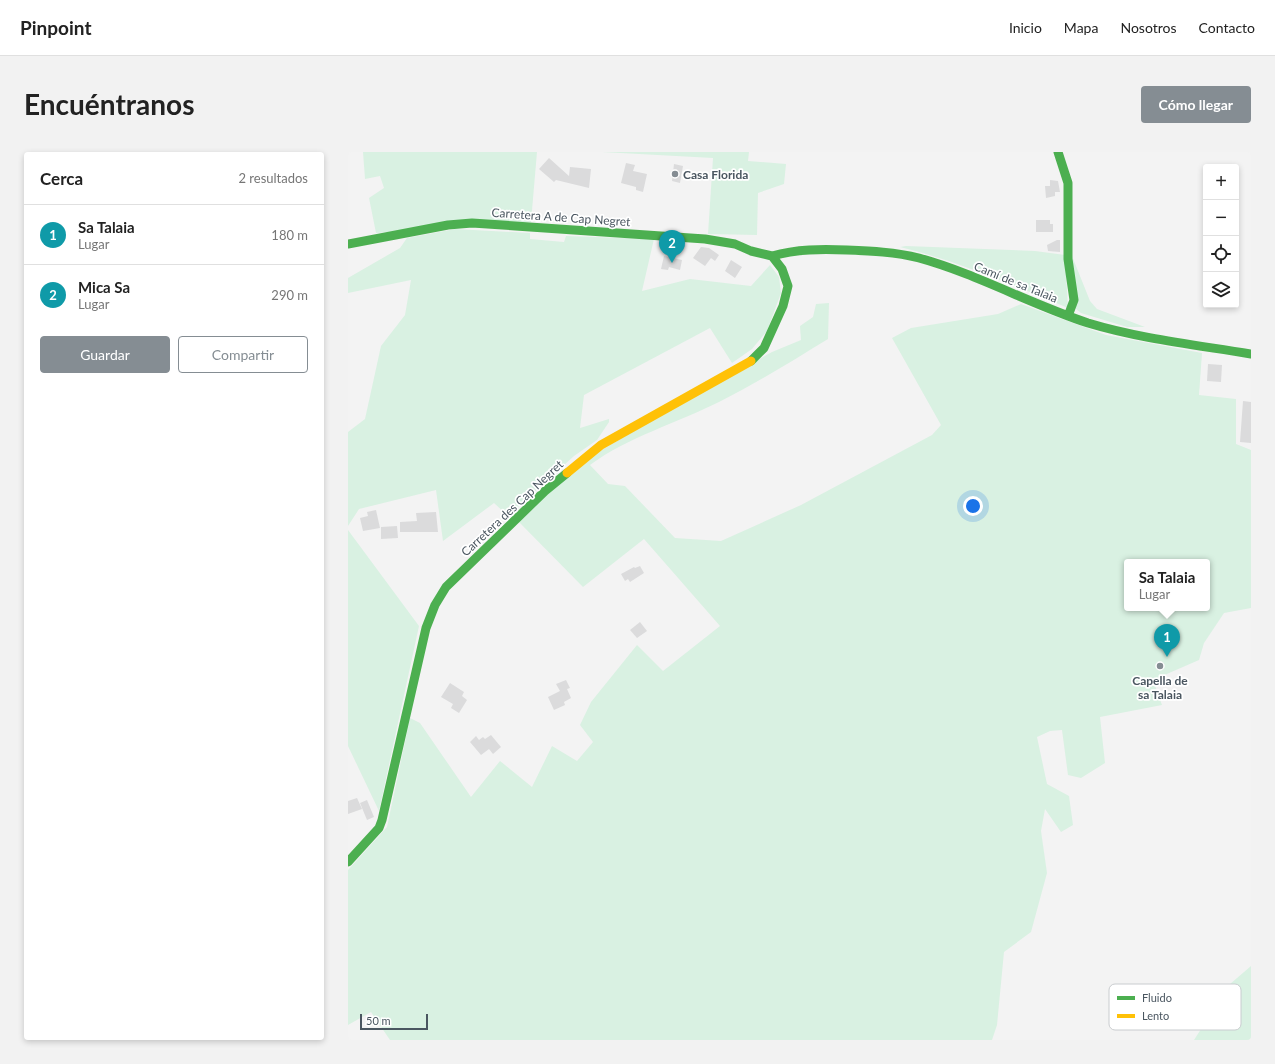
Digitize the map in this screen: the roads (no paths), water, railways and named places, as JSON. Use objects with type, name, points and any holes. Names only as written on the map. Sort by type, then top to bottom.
[{"type":"street","points":[[1058,152],[1068,183],[1068,259],[1074,300],[1068,316]]},
{"type":"street","name":"Carretera A de Cap Negret","points":[[348,244],[448,225],[472,223],[705,239],[735,244],[751,251],[772,256]]},
{"type":"street","name":"Camí de sa Talaia","points":[[772,256],[793,250],[817,249],[883,252],[919,258],[956,270],[1068,316],[1128,333],[1251,354]]},
{"type":"street","name":"Carretera des Cap Negret","points":[[348,862],[379,828],[382,820],[426,628],[434,605],[446,588],[544,491],[601,445],[752,360],[764,348],[783,306],[788,286],[782,269],[772,256]]},
{"type":"place","name":"Casa Florida","points":[[675,174]]},
{"type":"place","name":"Mica Sa","points":[[672,263]]},
{"type":"place","name":"Sa Talaia","points":[[1167,657]]},
{"type":"place","name":"Capella de sa Talaia","points":[[1160,666]]}]
